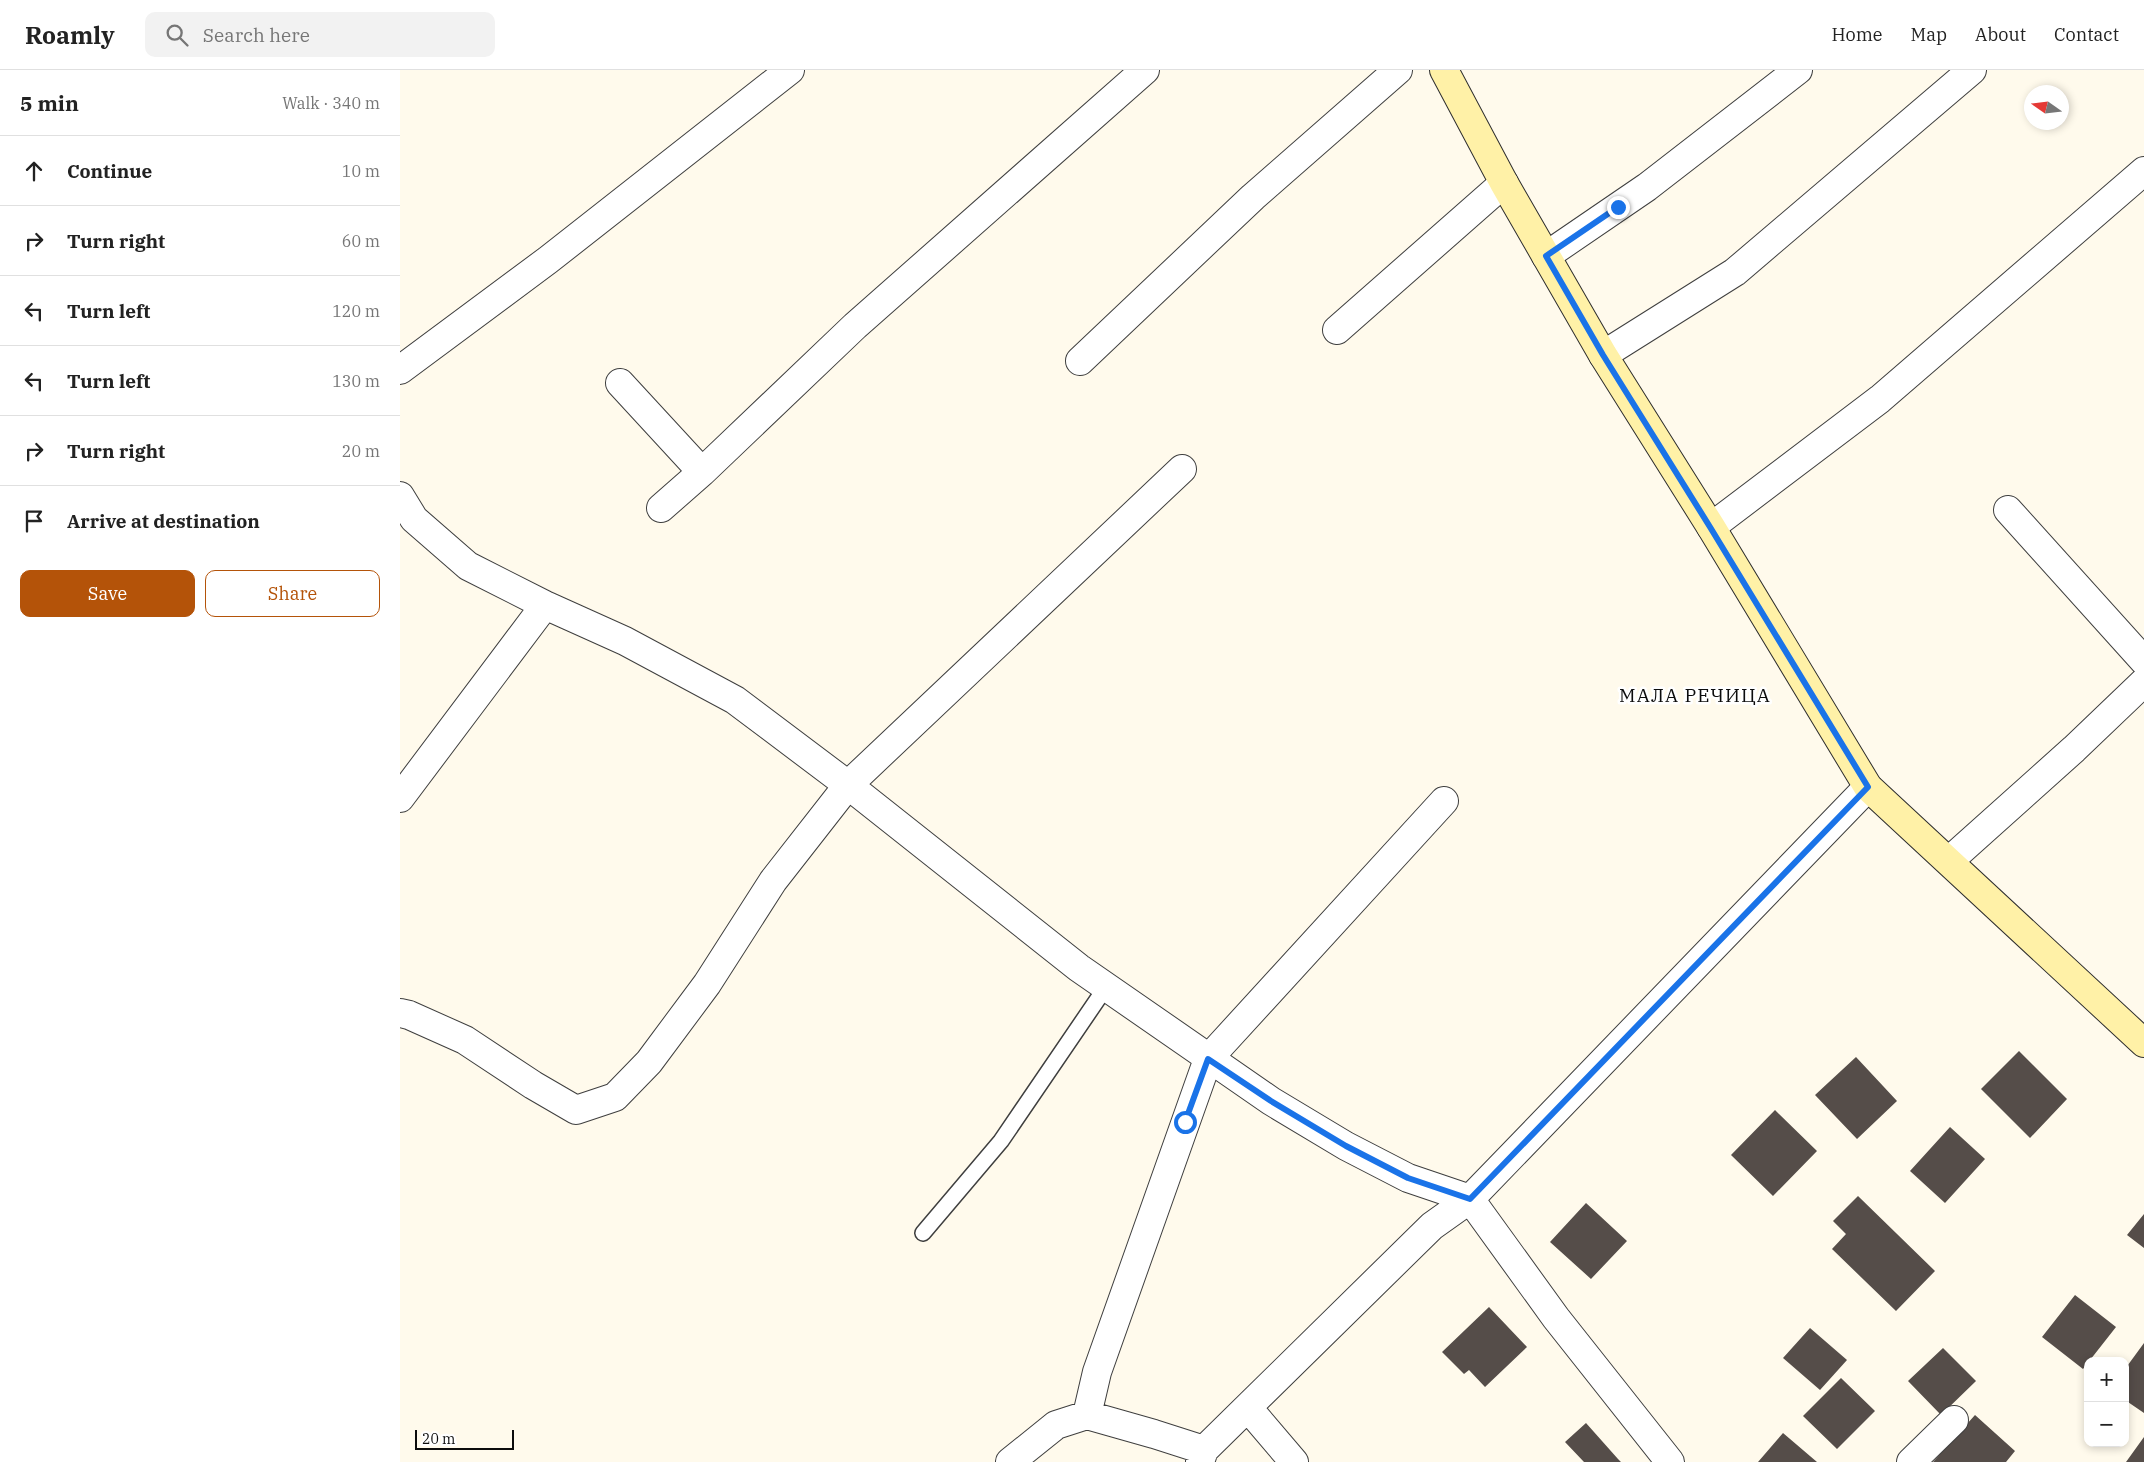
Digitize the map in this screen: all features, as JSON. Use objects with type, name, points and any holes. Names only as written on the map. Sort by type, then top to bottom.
[{"type":"main road","points":[[1444,70],[1504,183],[1603,355],[1868,787],[2144,1043]]},
{"type":"street","points":[[400,370],[548,260],[790,70]]},
{"type":"street","points":[[661,508],[702,472],[854,326],[1145,70]]},
{"type":"street","points":[[1080,361],[1253,197],[1398,70]]},
{"type":"street","points":[[1546,256],[1647,188],[1798,70]]},
{"type":"street","points":[[1603,355],[1735,272],[1972,70]]},
{"type":"street","points":[[1710,527],[1880,399],[2144,171]]},
{"type":"street","points":[[1337,330],[1504,183]]},
{"type":"street","points":[[620,383],[702,472]]},
{"type":"street","points":[[400,1013],[409,1015],[465,1040],[533,1085],[576,1110],[615,1097],[655,1054],[707,984],[773,881],[848,785],[1182,469]]},
{"type":"street","points":[[400,496],[414,519],[468,566],[545,605],[625,641],[735,700],[848,785],[1106,987],[1271,1101],[1346,1146],[1408,1178],[1470,1199],[1556,1318],[1670,1462]]},
{"type":"street","points":[[2008,510],[2144,660]]},
{"type":"street","points":[[400,798],[545,605]]},
{"type":"street","points":[[1949,861],[2074,749],[2144,682]]},
{"type":"street","points":[[1010,1462],[1056,1425],[1087,1416],[1154,1434],[1202,1456],[1432,1226],[1470,1199],[1868,787]]},
{"type":"street","points":[[1087,1416],[1097,1372],[1208,1059],[1444,800]]},
{"type":"street","points":[[1248,1408],[1294,1462]]},
{"type":"street","points":[[1912,1462],[1954,1420]]},
{"type":"lane","points":[[923,1233],[1001,1141],[1106,987]]},
{"type":"building","points":[[2019,1051],[2067,1099],[2030,1138],[1981,1089]]},
{"type":"building","points":[[1856,1057],[1897,1101],[1857,1139],[1815,1095]]},
{"type":"building","points":[[1775,1110],[1817,1151],[1773,1196],[1731,1155]]},
{"type":"building","points":[[1950,1127],[1985,1159],[1945,1203],[1910,1171]]},
{"type":"building","points":[[1858,1196],[1935,1271],[1896,1311],[1832,1249],[1846,1234],[1833,1221]]},
{"type":"building","points":[[1586,1203],[1627,1241],[1591,1279],[1550,1242]]},
{"type":"building","points":[[2144,1214],[2144,1248],[2127,1235]]},
{"type":"building","points":[[2075,1295],[2116,1327],[2092,1357],[2084,1357],[2083,1369],[2042,1337]]},
{"type":"building","points":[[1489,1307],[1527,1347],[1485,1387],[1469,1370],[1464,1374],[1442,1352]]},
{"type":"building","points":[[1810,1328],[1847,1360],[1820,1390],[1783,1358]]},
{"type":"building","points":[[2144,1343],[2144,1413],[2129,1403],[2129,1364]]},
{"type":"building","points":[[1943,1348],[1976,1381],[1941,1415],[1908,1381]]},
{"type":"building","points":[[1841,1378],[1875,1411],[1837,1449],[1803,1416]]},
{"type":"building","points":[[1975,1415],[2015,1451],[2006,1462],[1933,1462]]},
{"type":"building","points":[[1586,1423],[1621,1462],[1584,1462],[1565,1442]]},
{"type":"building","points":[[1783,1433],[1817,1462],[1758,1462]]},
{"type":"building","points":[[2144,1437],[2144,1462],[2126,1462]]},
{"type":"district","name":"МАЛА РЕЧИЦА","points":[[1695,695]]},
{"type":"route","points":[[1185,1122],[1208,1059],[1271,1101],[1346,1146],[1408,1178],[1470,1199],[1868,787],[1603,355],[1546,256],[1618,207]]}]
